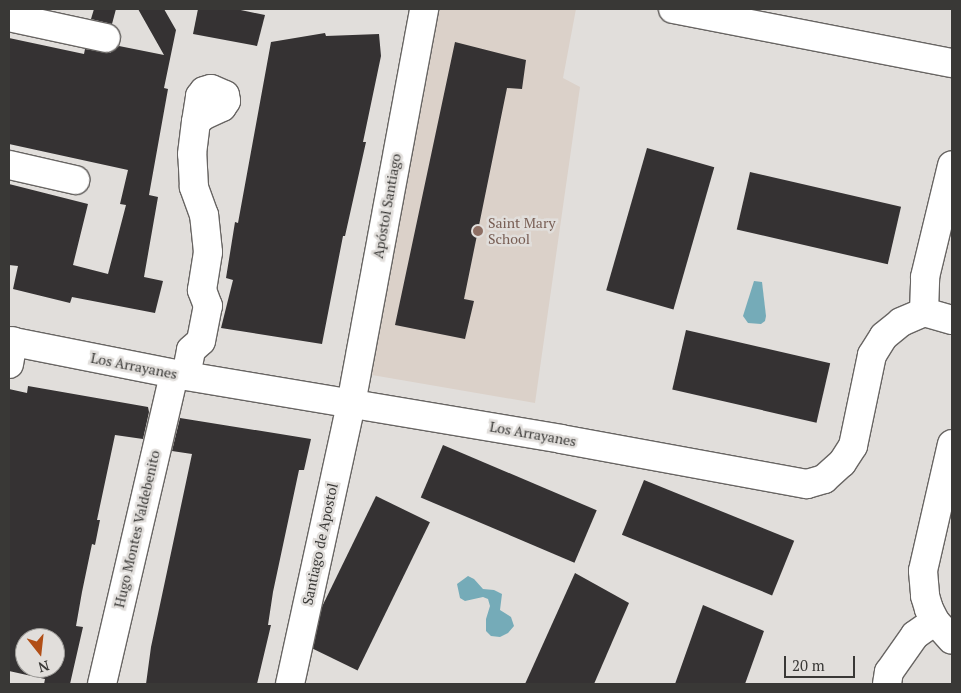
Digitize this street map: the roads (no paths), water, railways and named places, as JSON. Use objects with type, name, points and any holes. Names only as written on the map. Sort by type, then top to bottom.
[{"type":"street","name":"Apóstol Santiago","points":[[351,404],[424,9]]},
{"type":"street","points":[[673,9],[952,63]]},
{"type":"street","points":[[9,17],[106,38]]},
{"type":"street","name":"Hugo Montes Valdebenito","points":[[102,684],[180,375],[191,350],[200,341],[208,306],[202,290],[208,252],[204,216],[194,187],[192,154],[196,122]]},
{"type":"street","points":[[9,165],[75,180]]},
{"type":"street","points":[[952,165],[925,277],[924,312],[952,320]]},
{"type":"street","name":"Los Arrayanes","points":[[10,349],[180,375],[562,439],[807,484],[824,479],[842,463],[853,446],[872,355],[884,336],[902,322],[924,312]]},
{"type":"street","name":"Santiago de Apostol","points":[[290,684],[351,404]]},
{"type":"street","points":[[887,684],[889,672],[915,635],[944,631],[925,596],[923,571],[952,444]]},
{"type":"water","points":[[754,281],[762,282],[766,316],[765,321],[761,324],[748,323],[743,316]]},
{"type":"water","points":[[468,576],[474,579],[483,589],[494,590],[502,594],[500,610],[511,617],[514,626],[508,633],[500,637],[491,636],[486,631],[486,619],[490,606],[488,599],[483,597],[465,601],[460,598],[457,584]]},
{"type":"place","name":"Saint Mary School","points":[[478,231]]}]
